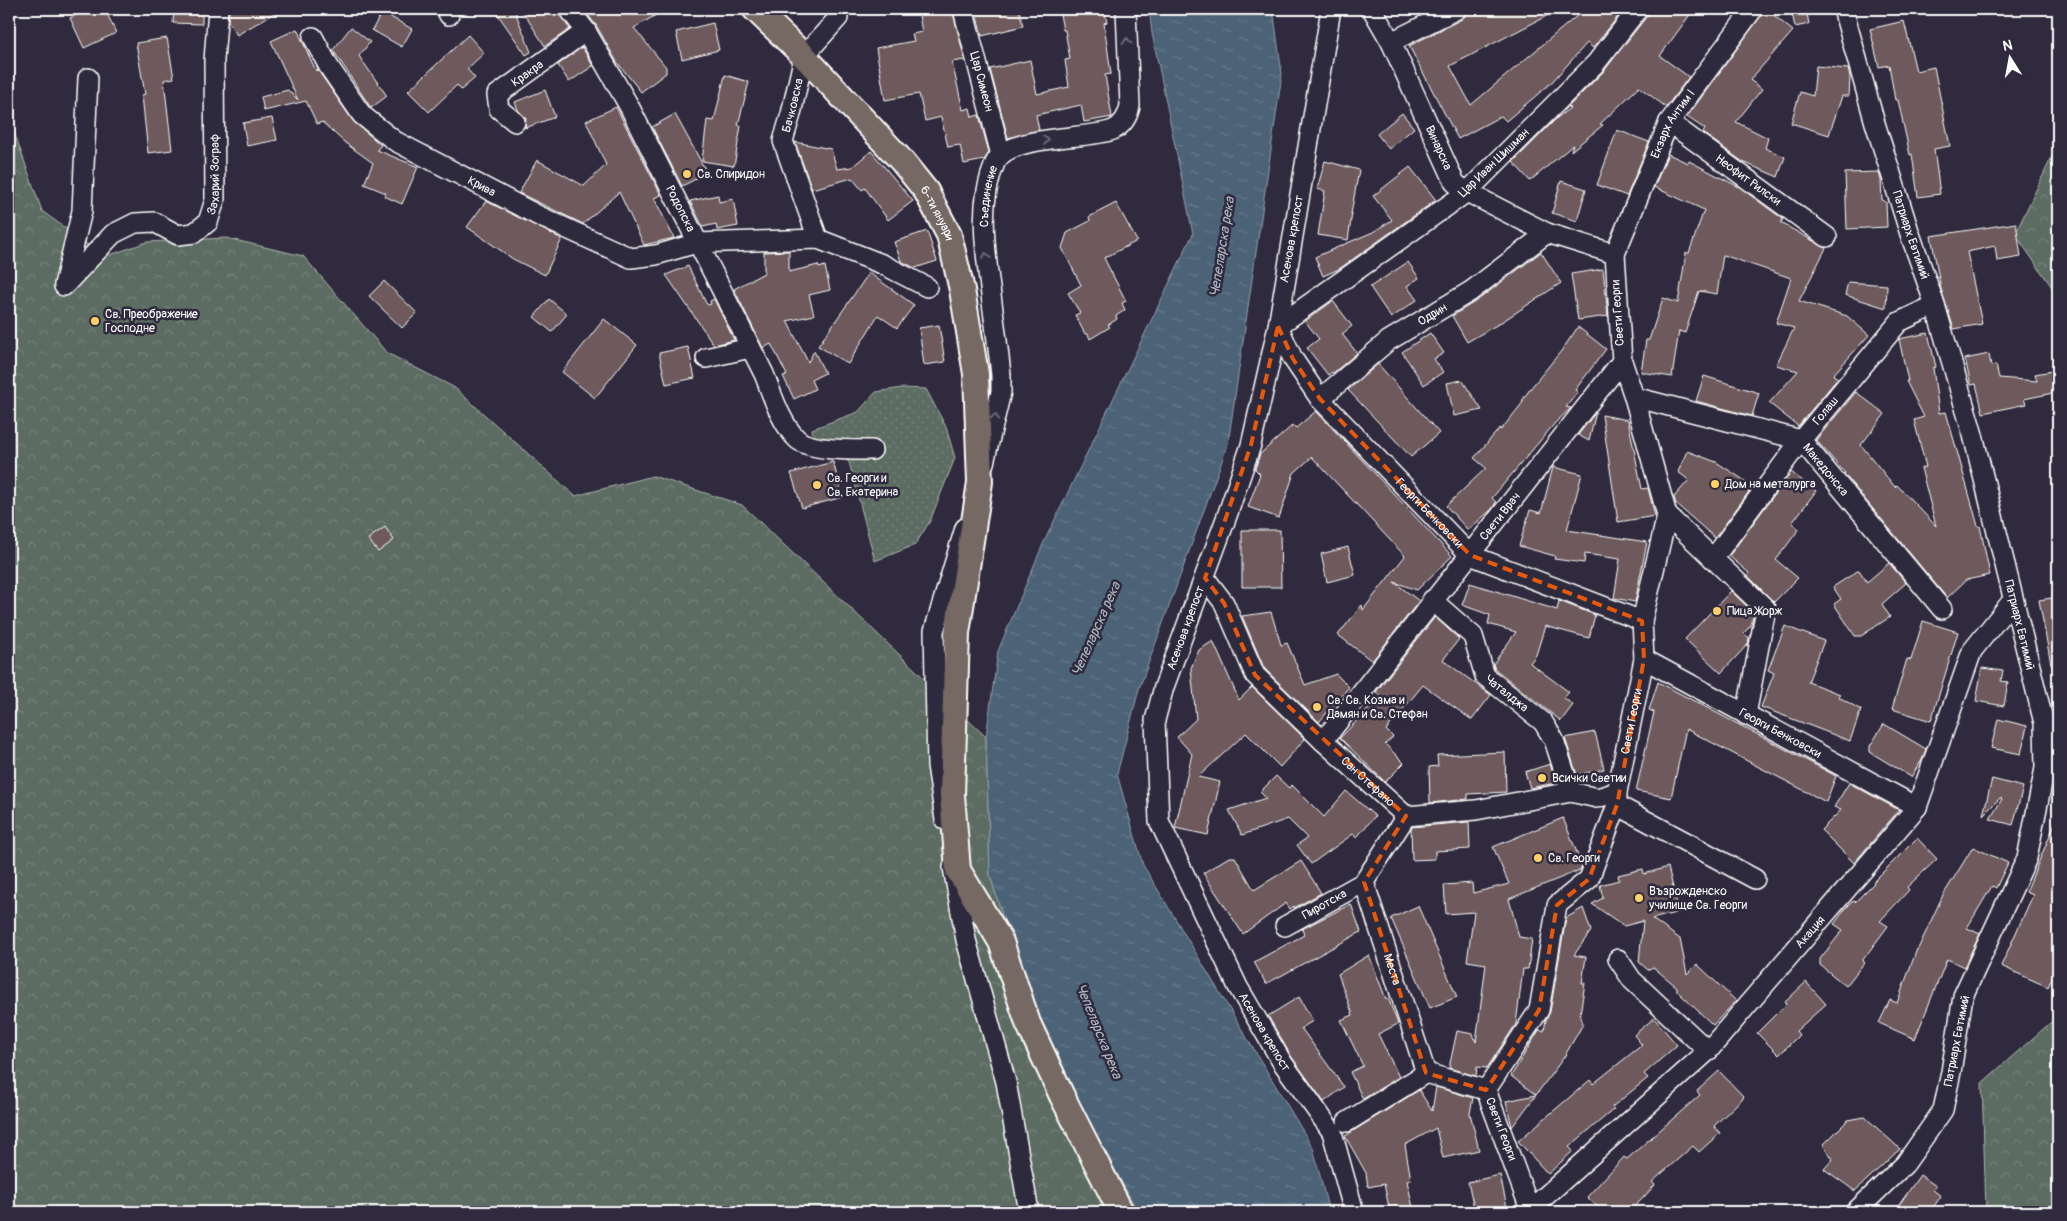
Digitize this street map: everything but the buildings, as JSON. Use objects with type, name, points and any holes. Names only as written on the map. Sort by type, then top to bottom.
[{"type":"main road","name":"6-ти януари","points":[[756,9],[804,56],[901,160],[926,191],[949,235],[962,290],[976,374],[980,482],[957,633],[952,795],[958,870],[1001,942],[1028,1023],[1062,1096],[1121,1212]]},
{"type":"street","name":"Захарий Зограф","points":[[88,78],[82,211],[64,286],[113,234],[135,223],[154,222],[178,236],[194,233],[208,222],[214,200],[214,60],[218,9]]},
{"type":"street","name":"Родопска","points":[[568,9],[586,31],[629,106],[764,374],[781,415],[798,440],[827,449],[872,450]]},
{"type":"street","points":[[804,56],[838,18],[837,9]]},
{"type":"street","name":"Цар Симеон","points":[[963,9],[1001,155]]},
{"type":"street","name":"Съединение","points":[[1029,1212],[1006,1082],[966,940],[940,796],[937,765],[934,631],[948,580],[980,482],[1001,392],[1000,367],[984,235],[988,188],[996,161],[1001,155],[1022,144],[1113,130],[1121,124],[1127,116],[1130,106],[1126,9]]},
{"type":"street","name":"Асенова крепост","points":[[1331,9],[1278,326],[1251,445],[1205,578],[1164,687],[1155,720],[1159,821],[1238,987],[1282,1062],[1332,1132],[1354,1212]]},
{"type":"street","name":"Винарска","points":[[1372,9],[1391,42],[1455,183],[1467,192],[1547,233],[1615,254]]},
{"type":"street","points":[[1391,42],[1457,9]]},
{"type":"street","name":"Цар Иван Шишман","points":[[1278,326],[1467,192],[1596,63],[1638,9]]},
{"type":"street","name":"Екзарх Антим I","points":[[1615,254],[1669,122],[1753,9]]},
{"type":"street","name":"Патриарх Евтимий","points":[[1844,9],[1875,123],[1910,234],[1935,305],[1973,435],[2012,601],[2044,723],[2045,768],[2027,858],[1963,996],[1943,1110],[1905,1164],[1856,1212]]},
{"type":"street","name":"Кракра","points":[[515,122],[499,109],[497,95],[586,31]]},
{"type":"street","name":"Крива","points":[[313,37],[330,67],[362,115],[395,141],[539,216],[631,258],[656,256],[697,244]]},
{"type":"street","name":"Бачковска","points":[[804,56],[792,114],[783,142],[818,238]]},
{"type":"street","name":"Неофит Рилски","points":[[1669,122],[1827,237]]},
{"type":"street","name":"Одрин","points":[[1320,399],[1388,341],[1471,291],[1547,233]]},
{"type":"street","points":[[697,244],[818,238],[882,264],[927,287]]},
{"type":"street","name":"Свети Георги","points":[[1531,1211],[1486,1090],[1539,1010],[1557,905],[1589,879],[1617,798],[1644,659],[1642,621],[1667,515],[1622,361],[1615,254]]},
{"type":"street","name":"Голаш","points":[[1713,558],[1801,440],[1899,322],[1935,305]]},
{"type":"street","name":"Георги Бенковски","points":[[1278,326],[1293,359],[1320,399],[1470,555],[1642,621]]},
{"type":"street","points":[[706,358],[750,348]]},
{"type":"street","name":"Свети Врач","points":[[1323,741],[1432,600],[1470,555],[1622,361]]},
{"type":"street","name":"Македонска","points":[[1634,397],[1801,440],[1942,609]]},
{"type":"street","points":[[1667,515],[1766,609],[1746,715]]},
{"type":"street","name":"Сан Стефано","points":[[1205,578],[1224,602],[1255,675],[1323,741],[1406,816],[1476,810],[1571,792],[1597,798],[1617,798]]},
{"type":"street","name":"Чаталджа","points":[[1432,600],[1473,636],[1485,676],[1544,722],[1554,740],[1571,792]]},
{"type":"street","name":"Акация","points":[[1531,1211],[1708,1051],[1917,807],[1972,651],[2012,601]]},
{"type":"street","name":"Георги Бенковски","points":[[1644,659],[1917,807]]},
{"type":"street","points":[[1617,798],[1755,879]]},
{"type":"street","points":[[1364,882],[1406,816]]},
{"type":"street","name":"Пиротска","points":[[1285,926],[1364,882]]},
{"type":"street","name":"Места","points":[[1364,882],[1426,1073]]},
{"type":"street","points":[[1618,959],[1632,980],[1708,1051]]},
{"type":"street","points":[[1347,1122],[1426,1073],[1486,1090]]},
{"type":"highlighted area","points":[[1278,326],[1293,359],[1320,399],[1470,555],[1642,621],[1644,659],[1617,805],[1589,879],[1557,905],[1539,1010],[1486,1090],[1426,1073],[1364,882],[1406,816],[1255,675],[1224,603],[1205,578],[1251,445]]},
{"type":"green space","points":[[9,118],[42,211],[104,257],[147,242],[226,238],[303,256],[387,353],[455,388],[575,496],[653,476],[742,505],[986,737],[990,875],[1036,1025],[1138,1212],[9,1212]]},
{"type":"green space","points":[[2058,144],[2058,296],[2015,234]]},
{"type":"green space","points":[[902,388],[926,389],[946,427],[955,458],[930,521],[915,545],[875,561],[849,462],[814,441],[812,429],[858,412],[876,392]]},
{"type":"green space","points":[[2058,1016],[2058,1212],[1986,1212],[1982,1083]]},
{"type":"water","name":"Чепеларска река","points":[[1149,9],[1273,9],[1282,74],[1228,444],[1139,689],[1117,774],[1143,865],[1313,1148],[1329,1212],[1138,1212],[1036,1025],[990,875],[986,737],[998,651],[1043,544],[1193,234],[1152,33]]},
{"type":"place","name":"Св. Спиридон","points":[[687,174]]},
{"type":"place","name":"Св. Преображение Господне","points":[[95,321]]},
{"type":"place","name":"Дом на металурга","points":[[1715,484]]},
{"type":"place","name":"Св. Георги и Св. Екатерина","points":[[817,485]]},
{"type":"place","name":"Пица Жорж","points":[[1717,611]]},
{"type":"place","name":"Св. Св. Козма и Дамян и Св. Стефан","points":[[1317,707]]},
{"type":"place","name":"Всички Светии","points":[[1542,778]]},
{"type":"place","name":"Св. Георги","points":[[1538,858]]},
{"type":"place","name":"Възрожденско училище Св. Георги","points":[[1639,898]]}]
